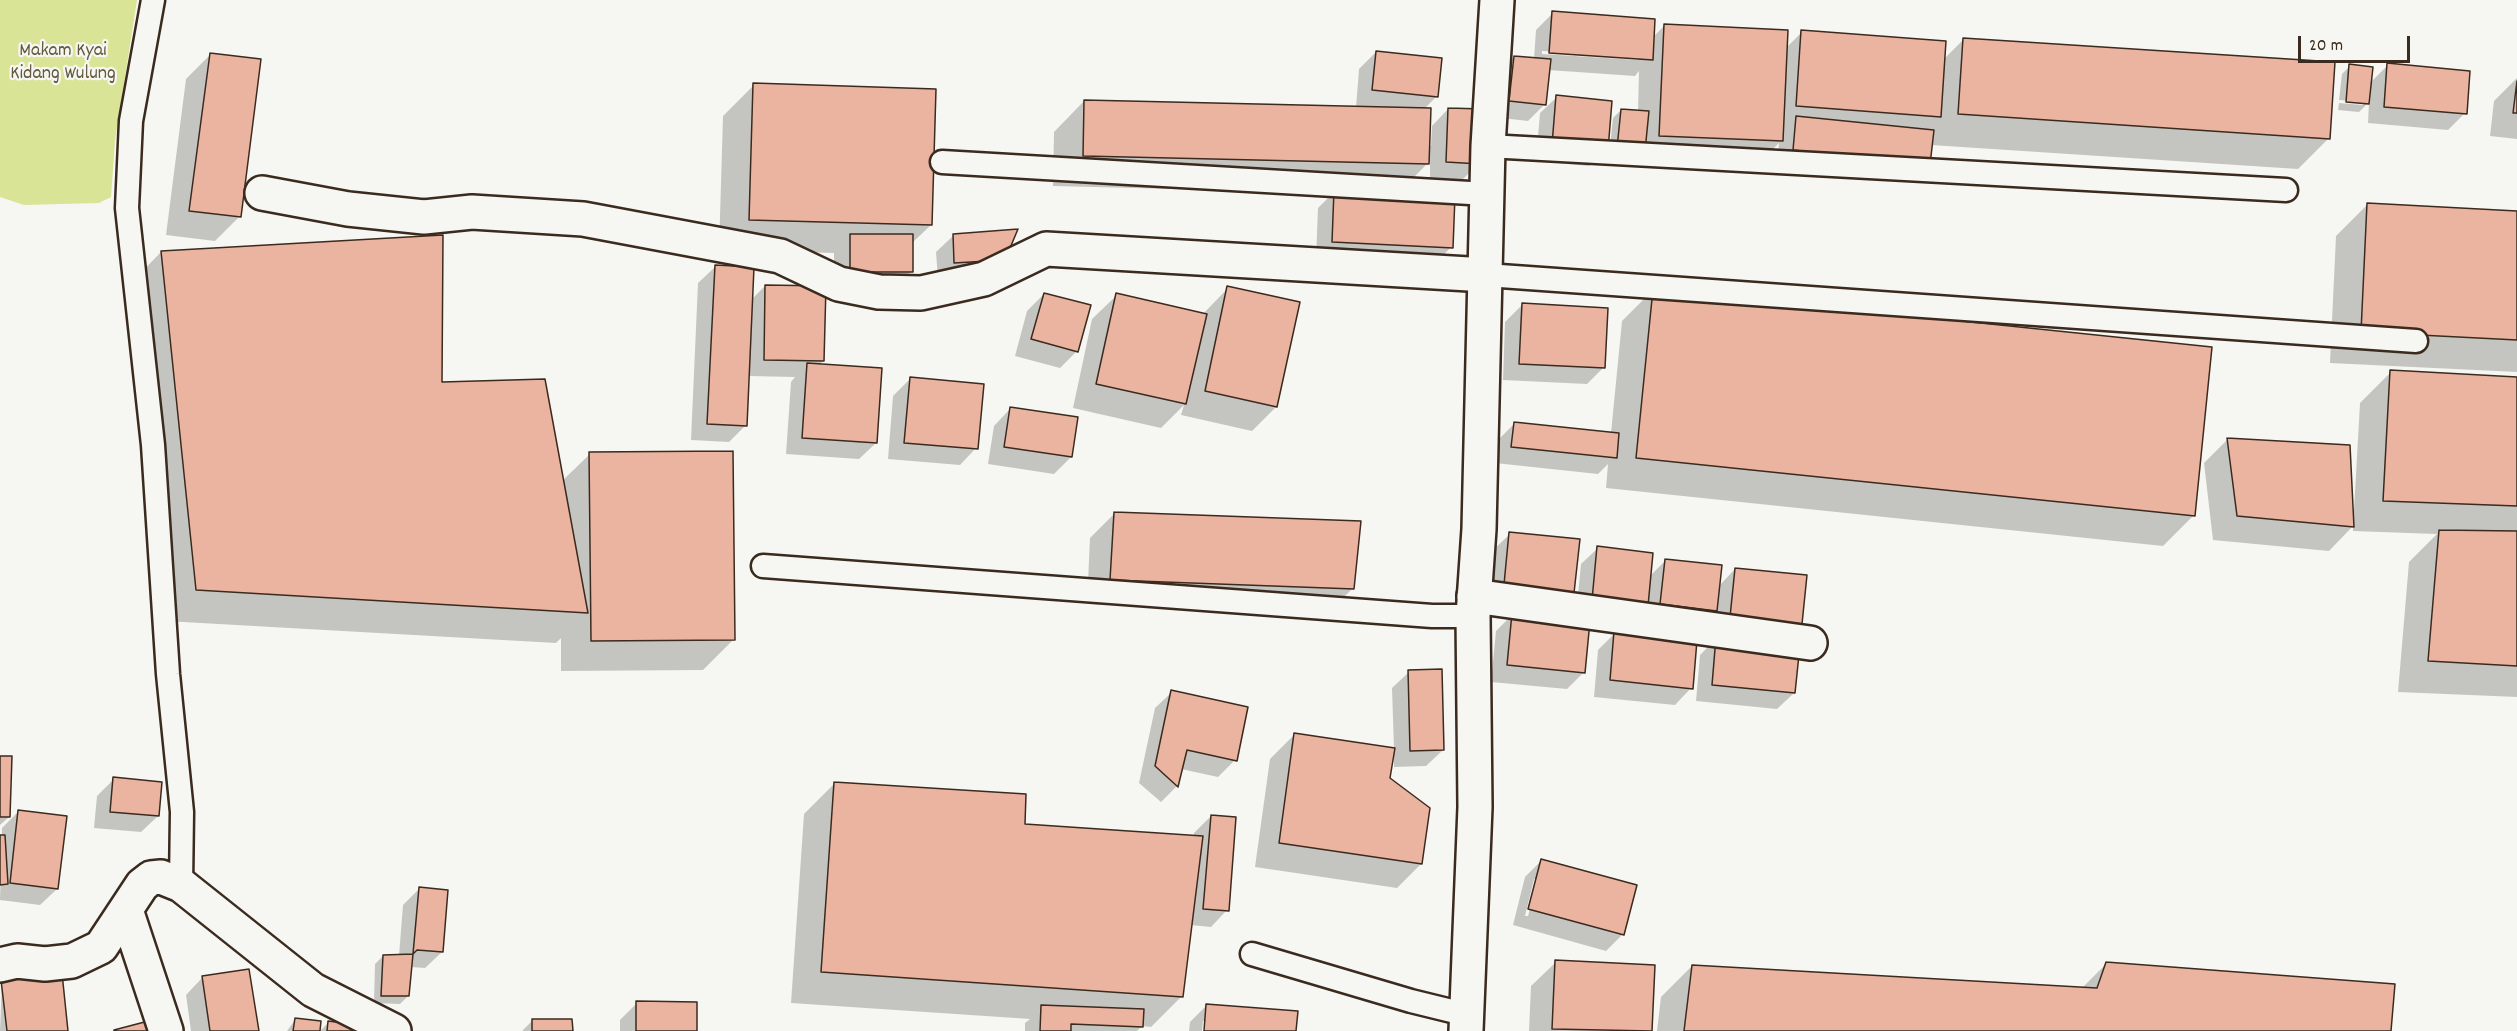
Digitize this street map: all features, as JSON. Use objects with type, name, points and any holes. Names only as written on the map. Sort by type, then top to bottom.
[{"type":"street","points":[[1467,1023],[1475,807],[1473,606],[1479,529],[1488,146],[1497,0]]},
{"type":"street","points":[[262,193],[348,209],[424,217],[472,212],[583,219],[780,256],[839,284],[879,292],[921,293],[984,279],[1046,249],[1486,275]]},
{"type":"street","points":[[1473,606],[1810,643]]},
{"type":"street","points":[[0,964],[16,961],[45,964],[72,961],[101,947],[142,885],[151,878],[161,877],[181,885],[313,990],[394,1031]]},
{"type":"street","points":[[126,910],[166,1031]]},
{"type":"lane","points":[[153,0],[131,121],[128,208],[153,445],[168,674],[182,812],[181,885]]},
{"type":"lane","points":[[1488,146],[2286,190]]},
{"type":"lane","points":[[942,162],[1488,194]]},
{"type":"lane","points":[[1486,275],[2416,341]]},
{"type":"lane","points":[[764,566],[1432,616],[1473,606]]},
{"type":"lane","points":[[1252,954],[1411,1001],[1467,1023]]},
{"type":"green space","name":"Makam Kyai Kidang Wulung","points":[[0,0],[137,0],[115,141],[111,197],[99,203],[24,205],[0,197]]},
{"type":"building","points":[[1552,11],[1655,19],[1653,60],[1549,53]]},
{"type":"building","points":[[1664,24],[1788,30],[1783,141],[1659,136]]},
{"type":"building","points":[[1801,30],[1946,41],[1941,117],[1796,106]]},
{"type":"building","points":[[1963,38],[2335,62],[2330,139],[1958,114]]},
{"type":"building","points":[[1376,51],[1442,58],[1438,97],[1372,90]]},
{"type":"building","points":[[210,53],[261,59],[241,217],[189,211]]},
{"type":"building","points":[[1514,56],[1551,59],[1546,105],[1509,101]]},
{"type":"building","points":[[2387,63],[2470,71],[2467,114],[2384,107]]},
{"type":"building","points":[[2349,64],[2373,67],[2369,104],[2346,102]]},
{"type":"building","points":[[2517,81],[2517,113],[2513,113]]},
{"type":"building","points":[[753,83],[936,89],[932,225],[749,220]]},
{"type":"building","points":[[1556,95],[1612,101],[1608,150],[1552,145]]},
{"type":"building","points":[[1084,100],[1431,108],[1429,164],[1083,156]]},
{"type":"building","points":[[1448,108],[1483,109],[1480,164],[1446,162]]},
{"type":"building","points":[[1621,109],[1649,111],[1645,151],[1617,148]]},
{"type":"building","points":[[1796,116],[1934,130],[1930,165],[1793,150]]},
{"type":"building","points":[[1334,190],[1455,196],[1453,248],[1332,242]]},
{"type":"building","points":[[2367,203],[2517,211],[2517,340],[2361,332]]},
{"type":"building","points":[[1018,229],[1005,260],[954,263],[953,234]]},
{"type":"building","points":[[850,234],[913,234],[913,272],[850,272]]},
{"type":"building","points":[[443,235],[442,382],[545,379],[588,613],[196,590],[161,251]]},
{"type":"building","points":[[715,265],[754,267],[747,426],[707,424]]},
{"type":"building","points":[[765,285],[826,286],[824,361],[764,360]]},
{"type":"building","points":[[1227,286],[1300,302],[1277,407],[1205,391]]},
{"type":"building","points":[[1653,289],[2212,347],[2195,516],[1636,458]]},
{"type":"building","points":[[1044,293],[1091,305],[1078,352],[1031,339]]},
{"type":"building","points":[[1116,293],[1207,314],[1186,404],[1096,384]]},
{"type":"building","points":[[1522,303],[1608,308],[1605,368],[1519,364]]},
{"type":"building","points":[[807,363],[882,368],[877,443],[802,438]]},
{"type":"building","points":[[2390,370],[2517,377],[2517,506],[2383,501]]},
{"type":"building","points":[[910,377],[984,384],[978,449],[904,443]]},
{"type":"building","points":[[1010,407],[1078,417],[1072,457],[1004,447]]},
{"type":"building","points":[[1514,422],[1619,433],[1617,458],[1511,447]]},
{"type":"building","points":[[2227,438],[2350,445],[2354,527],[2237,516]]},
{"type":"building","points":[[733,451],[735,640],[591,641],[589,452]]},
{"type":"building","points":[[1114,512],[1361,521],[1354,589],[1110,580]]},
{"type":"building","points":[[2439,530],[2517,531],[2517,666],[2428,661]]},
{"type":"building","points":[[1509,532],[1580,539],[1573,602],[1503,595]]},
{"type":"building","points":[[1597,546],[1653,553],[1648,606],[1592,600]]},
{"type":"building","points":[[1665,559],[1722,565],[1717,611],[1660,604]]},
{"type":"building","points":[[1735,568],[1807,575],[1802,624],[1730,617]]},
{"type":"building","points":[[1512,613],[1590,621],[1585,673],[1507,665]]},
{"type":"building","points":[[1614,631],[1697,640],[1693,689],[1610,680]]},
{"type":"building","points":[[1716,637],[1800,645],[1795,693],[1712,685]]},
{"type":"building","points":[[1442,669],[1444,750],[1410,751],[1408,670]]},
{"type":"building","points":[[1171,690],[1248,707],[1237,761],[1187,750],[1178,787],[1155,766]]},
{"type":"building","points":[[1294,733],[1395,748],[1390,778],[1430,808],[1422,864],[1279,843]]},
{"type":"building","points":[[0,756],[12,756],[10,817],[0,817]]},
{"type":"building","points":[[113,777],[162,782],[159,816],[110,812]]},
{"type":"building","points":[[834,782],[1026,794],[1025,824],[1203,836],[1183,997],[821,972]]},
{"type":"building","points":[[18,810],[67,816],[58,889],[10,883]]},
{"type":"building","points":[[1211,815],[1236,817],[1229,911],[1203,909]]},
{"type":"building","points":[[0,835],[5,835],[8,884],[0,885]]},
{"type":"building","points":[[1541,859],[1637,885],[1624,935],[1528,909]]},
{"type":"building","points":[[419,887],[448,890],[443,952],[417,950],[413,954]]},
{"type":"building","points":[[413,954],[409,996],[381,996],[383,955]]},
{"type":"building","points":[[1555,960],[1655,965],[1652,1031],[1552,1029]]},
{"type":"building","points":[[2106,962],[2395,984],[2391,1031],[1684,1031],[1692,965],[2097,988]]},
{"type":"building","points":[[249,969],[259,1031],[210,1031],[202,976]]},
{"type":"building","points":[[62,973],[68,1031],[7,1031],[1,980]]},
{"type":"building","points":[[636,1001],[697,1002],[697,1031],[636,1031]]},
{"type":"building","points":[[1206,1004],[1298,1011],[1296,1031],[1204,1031]]},
{"type":"building","points":[[1041,1005],[1144,1009],[1143,1027],[1071,1024],[1071,1031],[1040,1031]]},
{"type":"building","points":[[295,1018],[321,1021],[320,1031],[293,1031]]},
{"type":"building","points":[[156,1019],[159,1031],[114,1031],[114,1030]]},
{"type":"building","points":[[532,1019],[572,1019],[573,1031],[532,1031]]},
{"type":"building","points":[[328,1021],[359,1025],[358,1031],[327,1031]]}]
